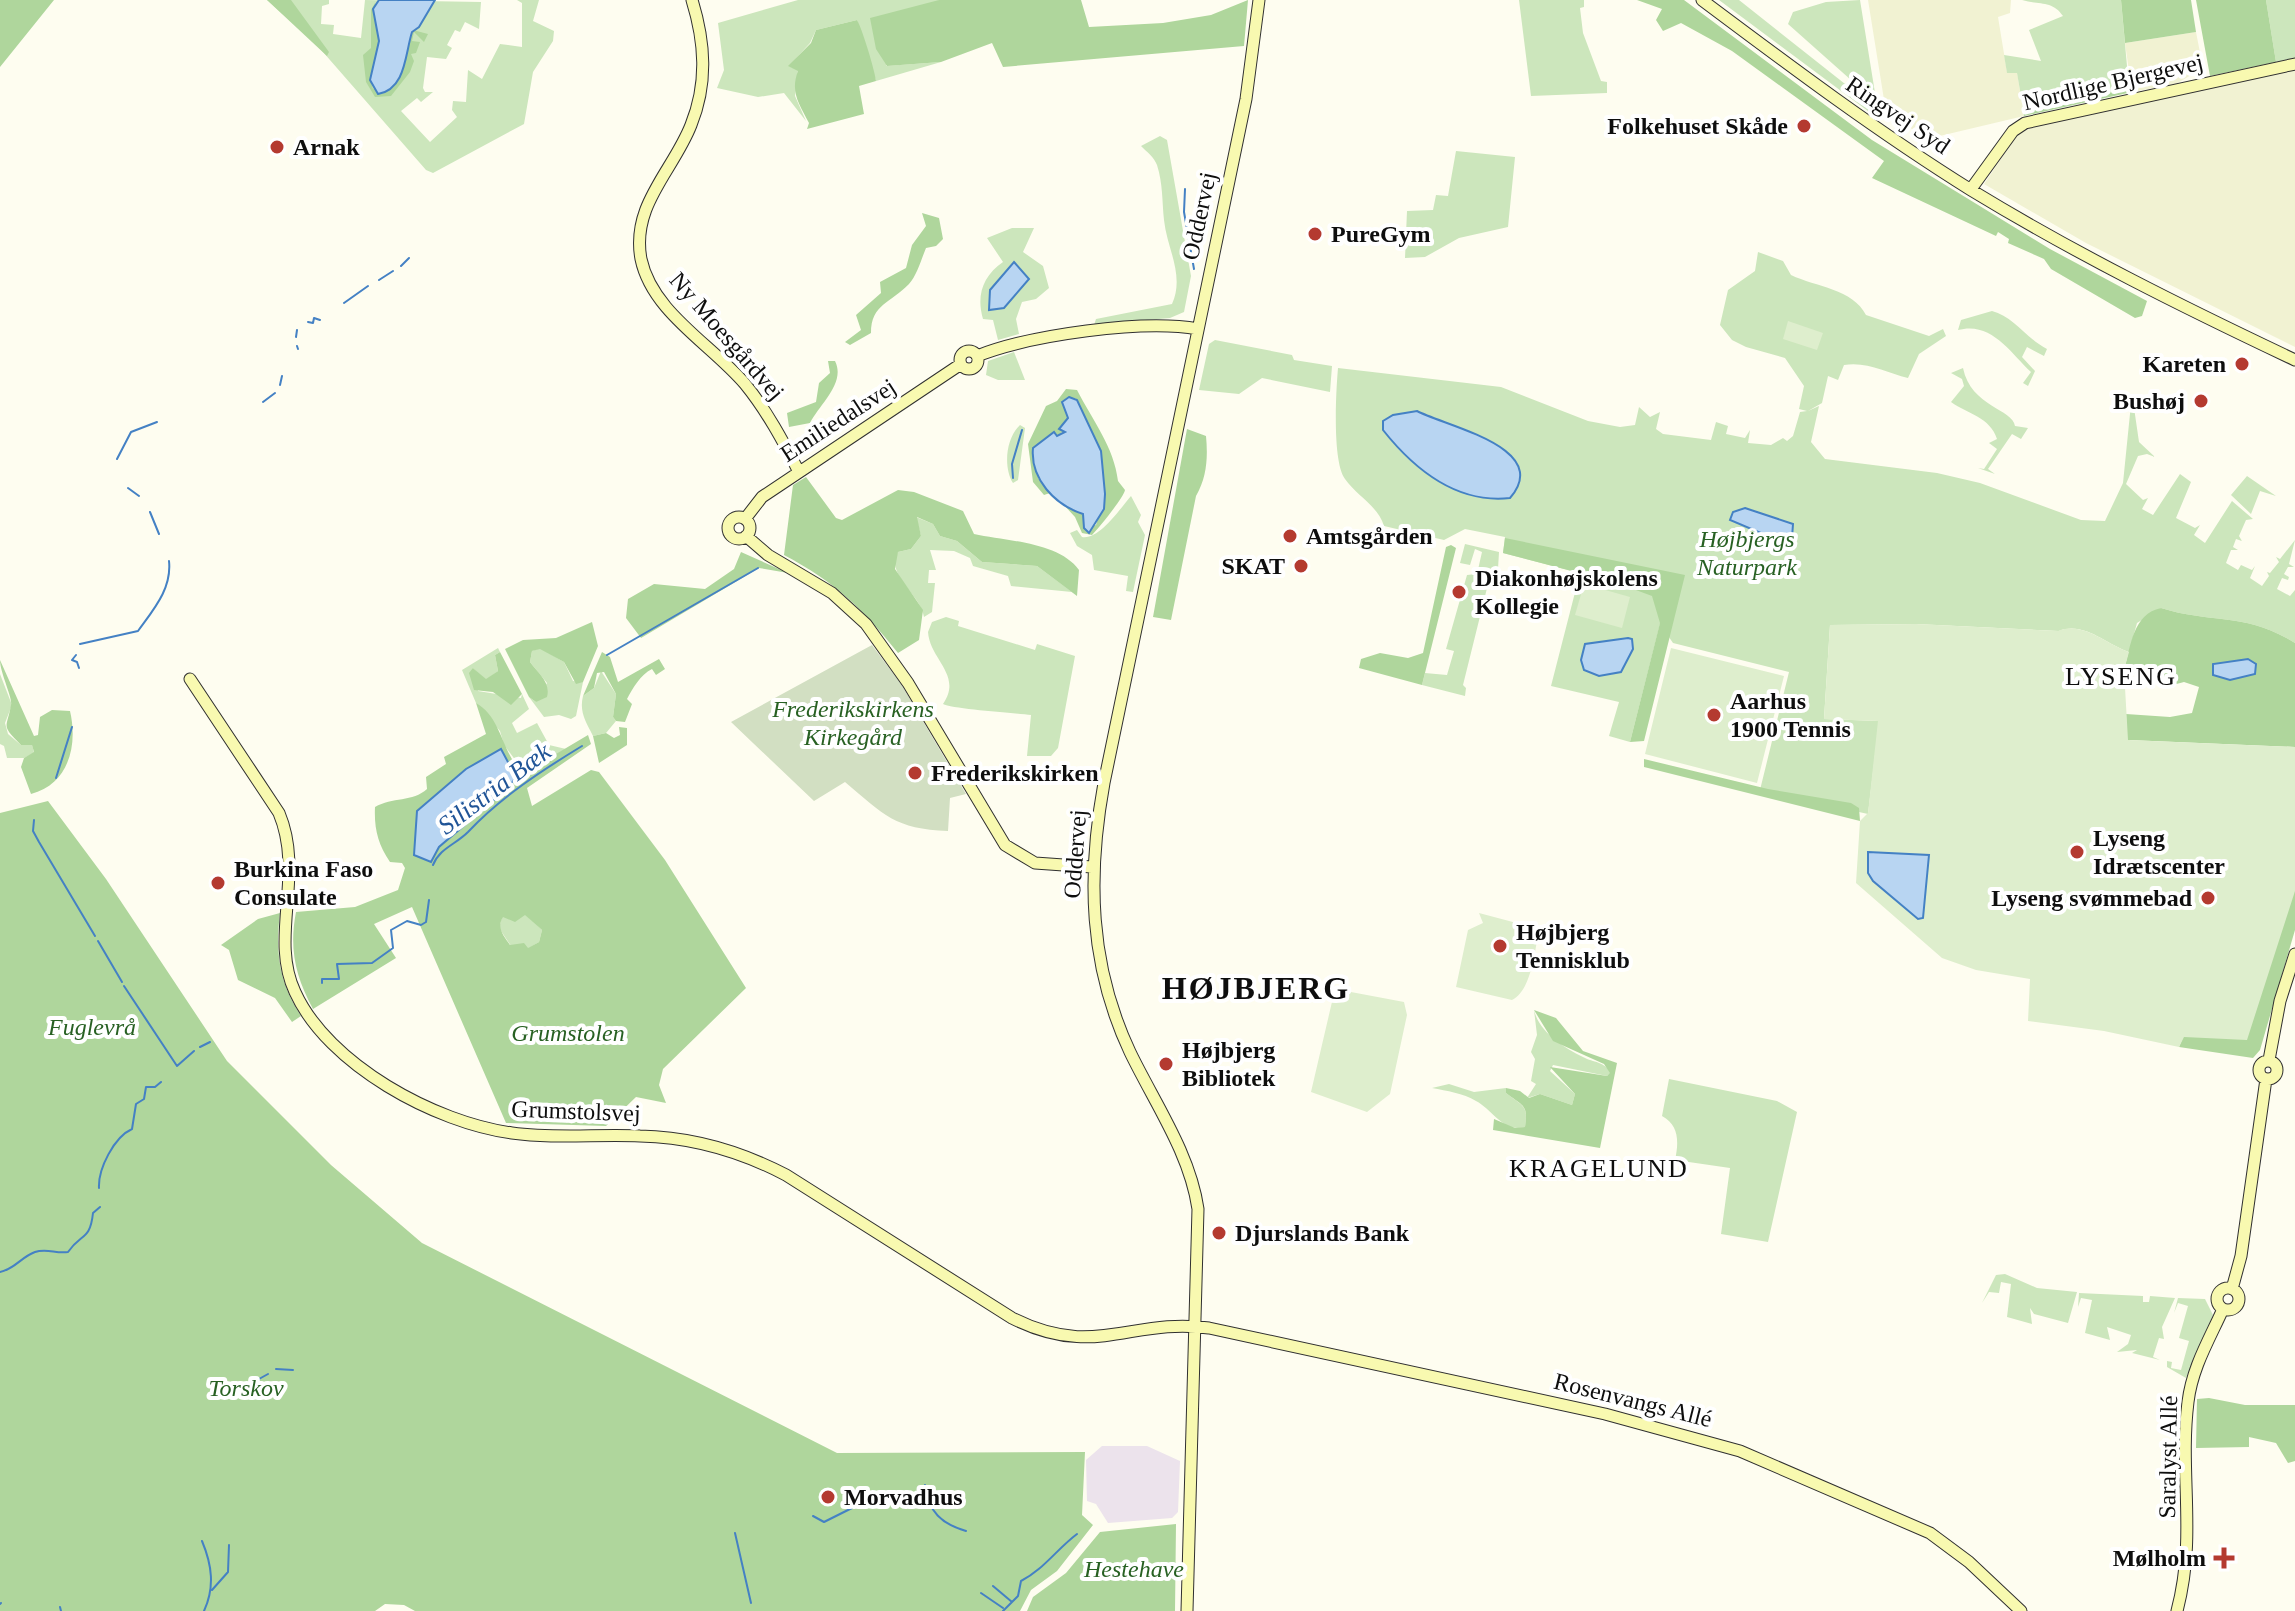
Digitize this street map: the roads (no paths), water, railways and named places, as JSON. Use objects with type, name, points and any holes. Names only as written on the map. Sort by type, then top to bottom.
[{"type":"street","name":"Ny Moesgårdvej","points":[[692,0],[703,50],[703,84],[691,126],[647,203],[640,229],[641,260],[660,300],[725,361],[758,400],[799,472]]},
{"type":"street","name":"Oddervej","points":[[1187,1611],[1196,1326],[1195,1190],[1111,1002],[1094,927],[1092,867],[1104,783],[1254,54],[1259,0]]},
{"type":"street","name":"Ringvej Syd","points":[[1702,0],[1873,126],[1971,189],[2079,252],[2156,287],[2245,337],[2295,360]]},
{"type":"street","name":"Nordlige Bjergevej","points":[[1971,189],[2013,131],[2025,123],[2295,64]]},
{"type":"street","name":"Emiliedalsvej","points":[[745,519],[762,497],[961,364],[965,352],[977,356],[1009,344],[1154,326],[1198,329]]},
{"type":"street","points":[[734,518],[745,519],[750,527],[746,536],[735,539],[728,530],[734,518]]},
{"type":"street","points":[[746,536],[768,555],[832,593],[869,628],[908,683],[1005,845],[1035,863],[1092,867]]},
{"type":"street","name":"Grumstolsvej","points":[[190,679],[279,813],[286,830],[292,871],[286,960],[294,992],[334,1043],[359,1067],[418,1103],[482,1127],[514,1133],[679,1139],[746,1156],[786,1175],[1012,1318],[1052,1335],[1101,1338],[1196,1326]]},
{"type":"street","name":"Saralyst Allé","points":[[2177,1611],[2189,1558],[2188,1403],[2199,1358],[2223,1309],[2217,1302],[2218,1293],[2232,1289],[2241,1256],[2266,1079],[2259,1068],[2269,1060],[2280,1001],[2295,954]]},
{"type":"street","name":"Rosenvangs Allé","points":[[1196,1326],[1605,1414],[1740,1451],[1930,1533],[1969,1562],[2021,1611]]},
{"type":"water","points":[[379,0],[435,0],[419,27],[412,32],[399,78],[387,91],[378,94],[370,80],[379,41],[373,9]]},
{"type":"water","points":[[1014,262],[1029,279],[1004,308],[989,310],[990,290]]},
{"type":"water","points":[[1069,397],[1077,400],[1101,451],[1104,509],[1089,533],[1084,528],[1083,514],[1063,504],[1046,489],[1033,459],[1033,448],[1054,432],[1057,436],[1065,432],[1059,429],[1068,418],[1062,402]]},
{"type":"water","points":[[1417,411],[1471,432],[1508,453],[1518,466],[1520,481],[1510,498],[1490,498],[1454,489],[1408,458],[1383,430],[1383,421],[1393,415]]},
{"type":"water","points":[[1745,508],[1793,524],[1792,538],[1775,539],[1730,520],[1733,512]]},
{"type":"water","points":[[1632,639],[1633,649],[1621,672],[1599,676],[1584,670],[1581,660],[1585,644]]},
{"type":"water","points":[[2248,659],[2256,664],[2255,674],[2230,680],[2213,675],[2213,664]]},
{"type":"water","points":[[501,749],[516,777],[509,787],[439,847],[431,862],[414,855],[417,811],[466,769]]},
{"type":"water","points":[[1868,852],[1929,855],[1923,918],[1918,919],[1873,881],[1868,873]]},
{"type":"waterway","points":[[1185,189],[1184,212],[1194,269]]},
{"type":"waterway","points":[[401,266],[409,258]]},
{"type":"waterway","points":[[379,280],[393,271]]},
{"type":"waterway","points":[[344,303],[368,286]]},
{"type":"waterway","points":[[308,322],[313,323],[314,318],[320,320]]},
{"type":"waterway","points":[[296,337],[297,330]]},
{"type":"waterway","points":[[280,385],[282,376]]},
{"type":"waterway","points":[[263,402],[275,393]]},
{"type":"waterway","points":[[117,459],[131,432],[157,422]]},
{"type":"waterway","points":[[1013,478],[1012,464],[1022,430]]},
{"type":"waterway","points":[[128,488],[139,496]]},
{"type":"waterway","points":[[150,512],[159,534]]},
{"type":"waterway","points":[[80,644],[138,631],[168,581],[169,561]]},
{"type":"waterway","name":"Silistria Bæk","points":[[607,655],[758,568]]},
{"type":"waterway","points":[[76,655],[72,660],[77,662],[79,668]]},
{"type":"waterway","points":[[56,778],[72,727]]},
{"type":"waterway","name":"Silistria Bæk","points":[[433,865],[444,851],[508,796],[582,746]]},
{"type":"waterway","points":[[34,820],[33,831],[95,936]]},
{"type":"waterway","name":"Silistria Bæk","points":[[322,983],[322,979],[339,979],[337,964],[372,963],[393,948],[391,930],[407,921],[421,925],[426,922],[429,900]]},
{"type":"waterway","points":[[98,941],[122,982]]},
{"type":"waterway","points":[[124,986],[177,1066],[194,1051]]},
{"type":"waterway","name":"Silistria Bæk","points":[[200,1047],[210,1042]]},
{"type":"waterway","name":"Silistria Bæk","points":[[99,1188],[108,1154],[119,1139],[132,1129],[136,1104],[144,1099],[146,1087],[155,1087],[161,1082]]},
{"type":"waterway","name":"Silistria Bæk","points":[[0,1272],[35,1252],[68,1252],[87,1233],[93,1213],[100,1207]]},
{"type":"waterway","points":[[276,1369],[293,1370]]},
{"type":"waterway","points":[[259,1379],[268,1374]]},
{"type":"waterway","points":[[925,1485],[929,1503],[938,1516],[966,1531]]},
{"type":"waterway","points":[[913,1496],[926,1499]]},
{"type":"waterway","points":[[813,1516],[824,1522],[858,1505]]},
{"type":"waterway","points":[[735,1533],[751,1603]]},
{"type":"waterway","points":[[1003,1611],[1018,1596],[1021,1581],[1077,1534]]},
{"type":"waterway","points":[[202,1541],[211,1576],[204,1611]]},
{"type":"waterway","points":[[212,1590],[228,1572],[229,1545]]},
{"type":"waterway","points":[[993,1586],[1012,1602]]},
{"type":"waterway","points":[[981,1593],[1003,1608]]},
{"type":"waterway","points":[[60,1607],[61,1611]]},
{"type":"place","name":"Folkehuset Skåde","points":[[1804,126]]},
{"type":"place","name":"Arnak","points":[[277,147]]},
{"type":"place","name":"PureGym","points":[[1315,234]]},
{"type":"place","name":"Kareten","points":[[2242,364]]},
{"type":"place","name":"Bushøj","points":[[2201,401]]},
{"type":"place","name":"Amtsgården","points":[[1290,536]]},
{"type":"place","name":"SKAT","points":[[1301,566]]},
{"type":"place","name":"Diakonhøjskolens Kollegie","points":[[1459,592]]},
{"type":"place","name":"Aarhus 1900 Tennis","points":[[1714,715]]},
{"type":"place","name":"Frederikskirken","points":[[915,773]]},
{"type":"place","name":"Lyseng Idrætscenter","points":[[2077,852]]},
{"type":"place","name":"Burkina Faso Consulate","points":[[218,883]]},
{"type":"place","name":"Lyseng svømmebad","points":[[2208,898]]},
{"type":"place","name":"Højbjerg Tennisklub","points":[[1500,946]]},
{"type":"place","name":"Højbjerg Bibliotek","points":[[1166,1064]]},
{"type":"place","name":"Djurslands Bank","points":[[1219,1233]]},
{"type":"place","name":"Morvadhus","points":[[828,1497]]},
{"type":"place","name":"Mølholm","points":[[2224,1558]]},
{"type":"district","name":"LYSENG","points":[[2121,676]]},
{"type":"district","name":"HØJBJERG","points":[[1256,988]]},
{"type":"district","name":"KRAGELUND","points":[[1599,1168]]},
{"type":"park label","name":"Højbjergs Naturpark","points":[[1747,553]]},
{"type":"park label","name":"Frederikskirkens Kirkegård","points":[[853,723]]},
{"type":"park label","name":"Fuglevrå","points":[[92,1027]]},
{"type":"park label","name":"Grumstolen","points":[[568,1033]]},
{"type":"park label","name":"Torskov","points":[[246,1388]]},
{"type":"park label","name":"Hestehave","points":[[1134,1569]]}]
